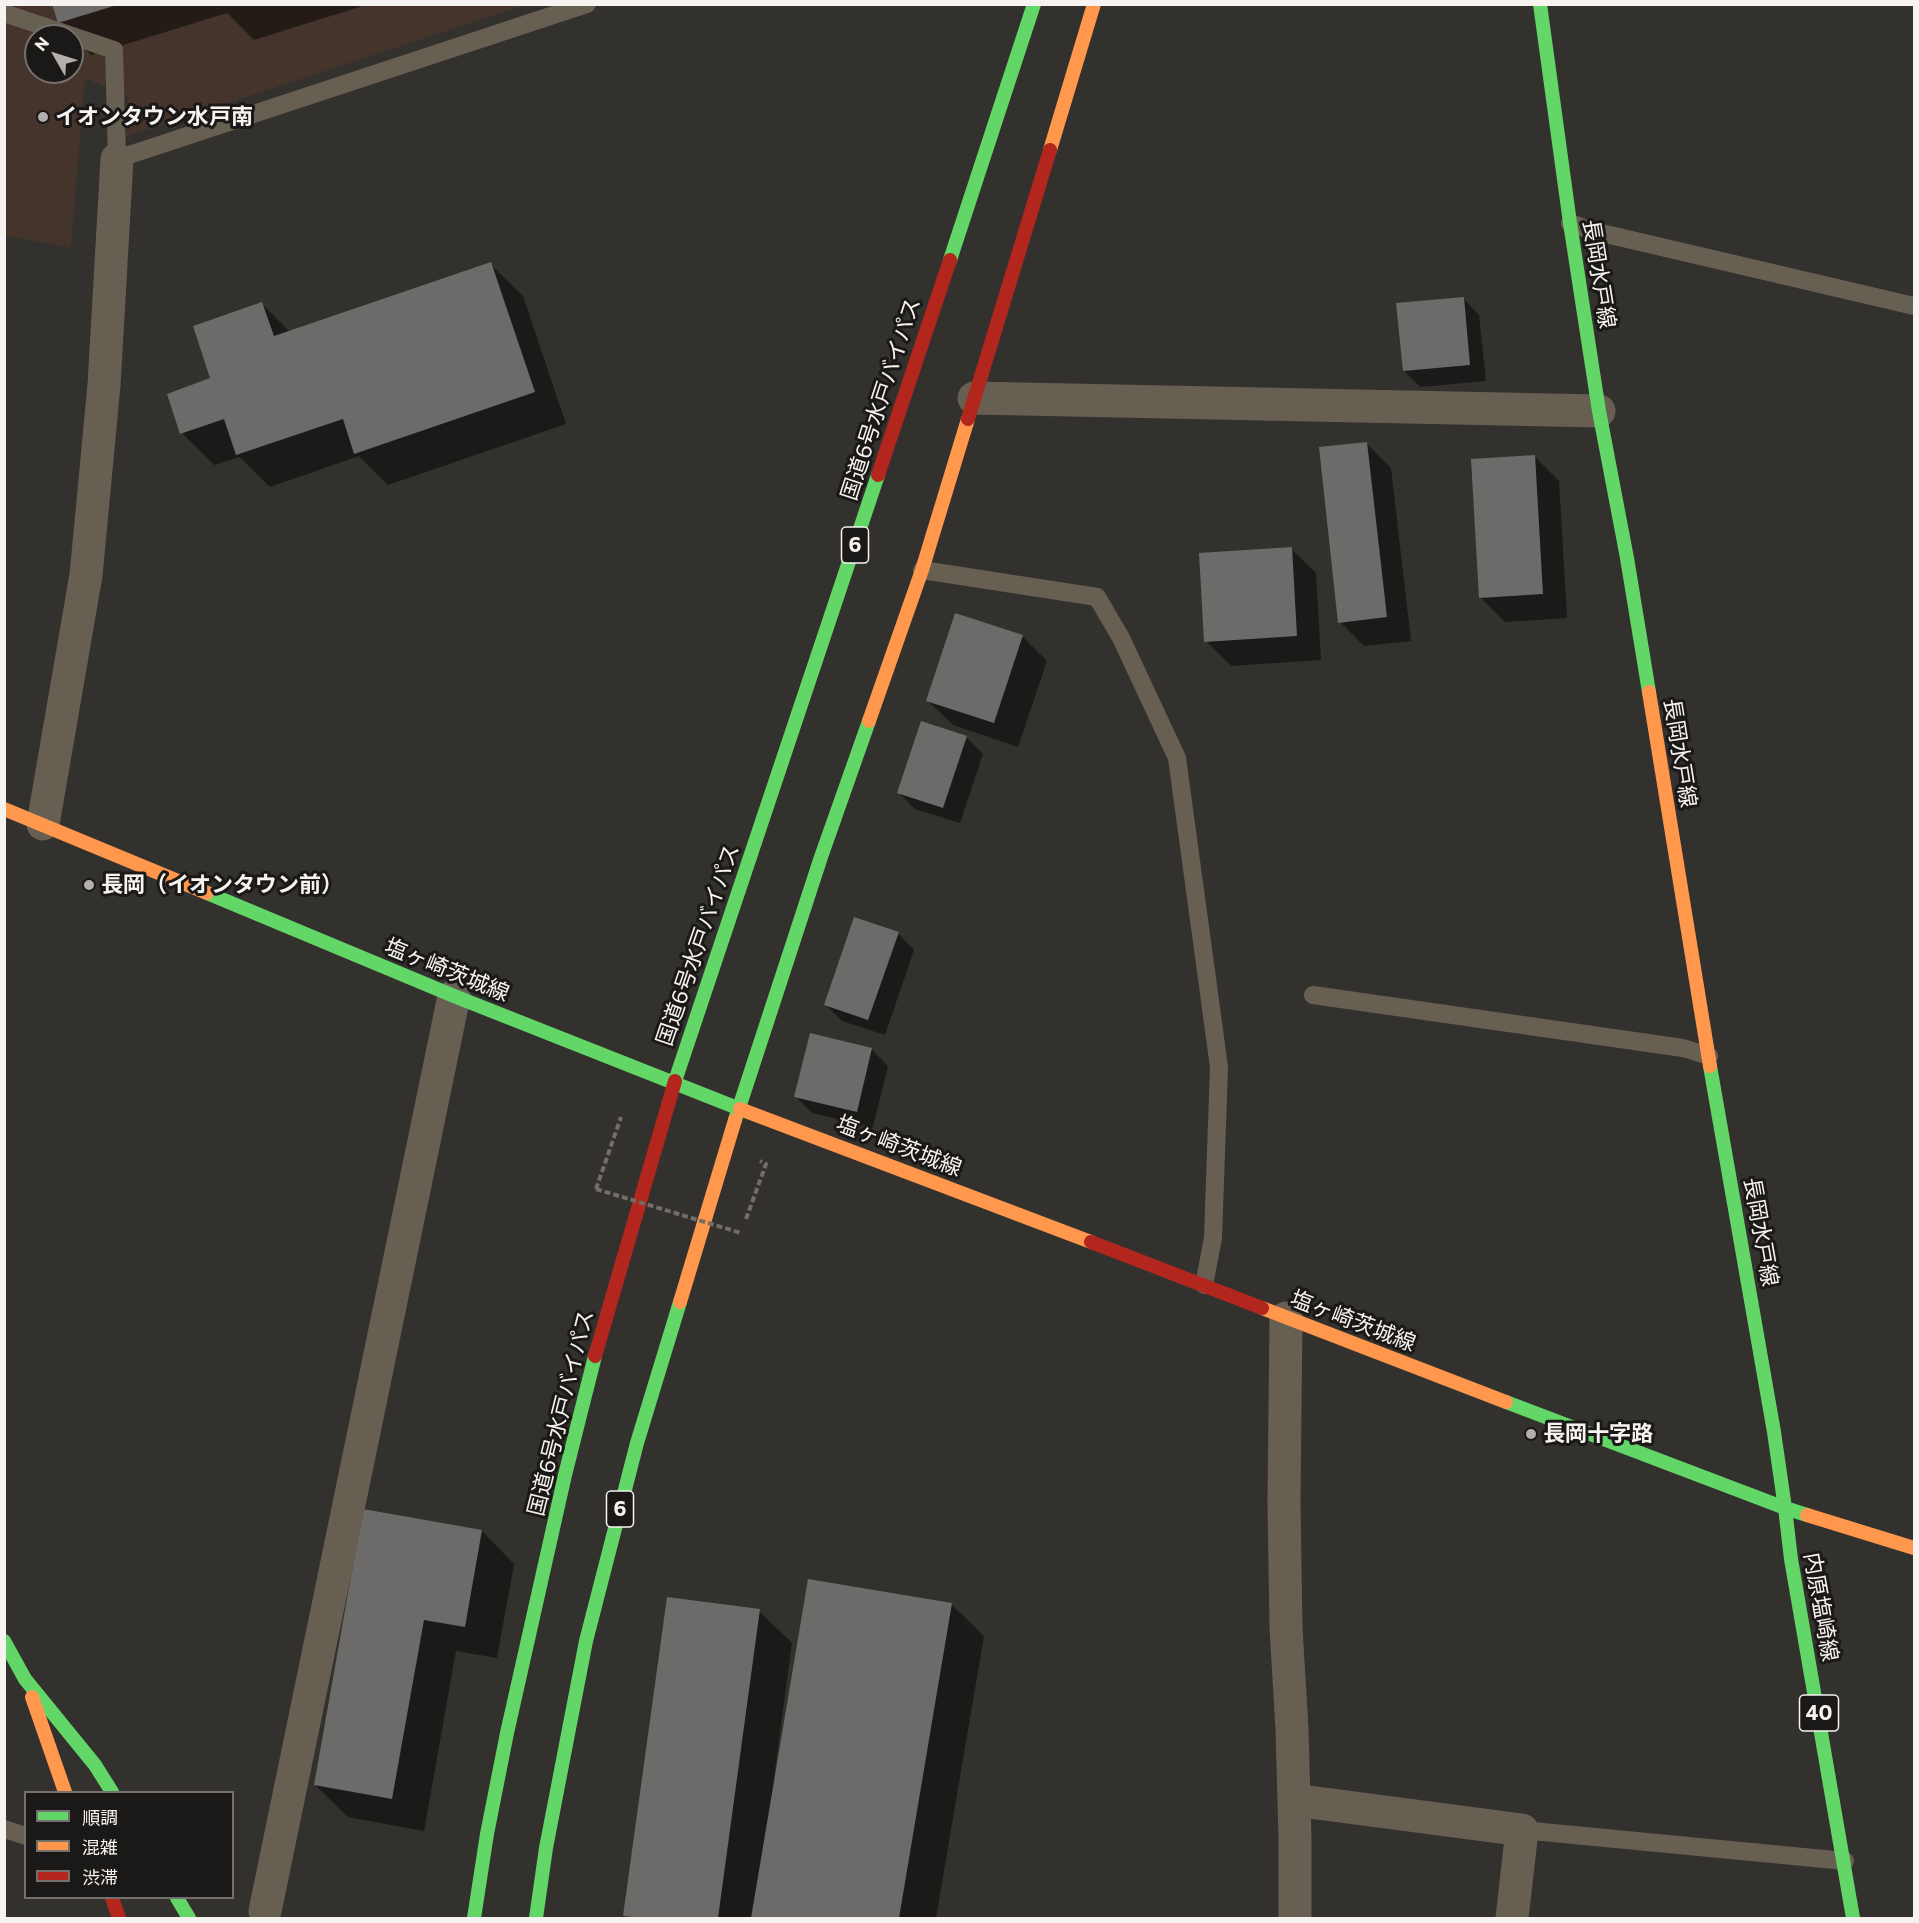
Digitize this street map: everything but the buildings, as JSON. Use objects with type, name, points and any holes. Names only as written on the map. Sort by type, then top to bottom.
[{"type":"main road","name":"国道6号水戸バイパス","points":[[474,1918],[487,1834],[507,1733],[565,1475],[598,1345],[674,1084],[1034,4]]},
{"type":"main road","name":"6","points":[[536,1918],[546,1848],[589,1630],[637,1443],[739,1108],[820,857],[922,570],[1095,4]]},
{"type":"main road","name":"長岡水戸線","points":[[1540,4],[1599,411],[1627,558],[1785,1508]]},
{"type":"main road","name":"塩ヶ崎茨城線","points":[[4,809],[454,996],[674,1084],[1204,1284],[1287,1318],[1785,1508]]},
{"type":"main road","name":"内原塩崎線","points":[[1853,1918],[1845,1861],[1791,1559],[1785,1508],[1914,1548]]},
{"type":"main road","points":[[4,1641],[26,1678],[95,1765],[111,1791]]},
{"type":"main road","points":[[26,1678],[65,1791]]},
{"type":"main road","points":[[112,1899],[119,1918]]},
{"type":"main road","points":[[178,1899],[189,1918]]},
{"type":"street","points":[[43,824],[86,575],[104,385],[117,159]]},
{"type":"street","points":[[974,398],[1599,411]]},
{"type":"street","points":[[265,1911],[454,996]]},
{"type":"street","points":[[1287,1318],[1284,1502],[1286,1628],[1294,1800],[1295,1918]]},
{"type":"street","points":[[1294,1800],[1522,1830],[1512,1918]]},
{"type":"lane","points":[[4,14],[114,50],[117,159],[587,4]]},
{"type":"lane","points":[[1570,223],[1593,231],[1914,306]]},
{"type":"lane","points":[[922,570],[1097,597],[1121,638],[1177,758],[1219,1067],[1213,1238],[1204,1284]]},
{"type":"lane","points":[[1313,995],[1683,1048],[1709,1056]]},
{"type":"lane","points":[[4,1829],[24,1835]]},
{"type":"lane","points":[[1522,1830],[1845,1861]]},
{"type":"path","points":[[621,1117],[596,1189],[741,1233],[766,1164]]},
{"type":"shaded area","name":"イオンタウン水戸南","points":[[4,5],[525,5],[125,137],[128,97],[85,78],[71,248],[5,235]]},
{"type":"traffic: fast","points":[[950,260],[1034,4]]},
{"type":"traffic: fast","points":[[1540,4],[1599,411],[1627,558],[1649,692]]},
{"type":"traffic: fast","points":[[675,1081],[878,475]]},
{"type":"traffic: fast","points":[[735,1120],[821,857],[869,721]]},
{"type":"traffic: fast","points":[[207,893],[454,996],[740,1109]]},
{"type":"traffic: fast","points":[[1506,1402],[1785,1508],[1774,1432],[1710,1066]]},
{"type":"traffic: fast","points":[[536,1918],[546,1848],[586,1641],[637,1443],[680,1302]]},
{"type":"traffic: fast","points":[[474,1918],[487,1834],[507,1733],[565,1475],[595,1356]]},
{"type":"traffic: fast","points":[[1807,1515],[1785,1508],[1791,1559],[1853,1918]]},
{"type":"traffic: fast","points":[[4,1641],[25,1679],[95,1765],[111,1791]]},
{"type":"traffic: fast","points":[[178,1899],[189,1918]]},
{"type":"traffic: slow","points":[[1050,150],[1094,4]]},
{"type":"traffic: slow","points":[[869,721],[922,570],[968,419]]},
{"type":"traffic: slow","points":[[1649,692],[1710,1066]]},
{"type":"traffic: slow","points":[[4,809],[207,893]]},
{"type":"traffic: slow","points":[[740,1109],[1091,1242]]},
{"type":"traffic: slow","points":[[680,1302],[735,1120]]},
{"type":"traffic: slow","points":[[1262,1308],[1506,1402]]},
{"type":"traffic: slow","points":[[1807,1515],[1914,1548]]},
{"type":"traffic: slow","points":[[32,1697],[65,1791]]},
{"type":"traffic: jam","points":[[968,419],[1050,150]]},
{"type":"traffic: jam","points":[[878,475],[950,260]]},
{"type":"traffic: jam","points":[[595,1356],[675,1081]]},
{"type":"traffic: jam","points":[[1091,1242],[1262,1308]]},
{"type":"traffic: jam","points":[[112,1899],[119,1918]]},
{"type":"place","name":"イオンタウン水戸南","points":[[43,117]]},
{"type":"place","name":"長岡（イオンタウン前）","points":[[89,885]]},
{"type":"place","name":"長岡十字路","points":[[1531,1434]]}]
